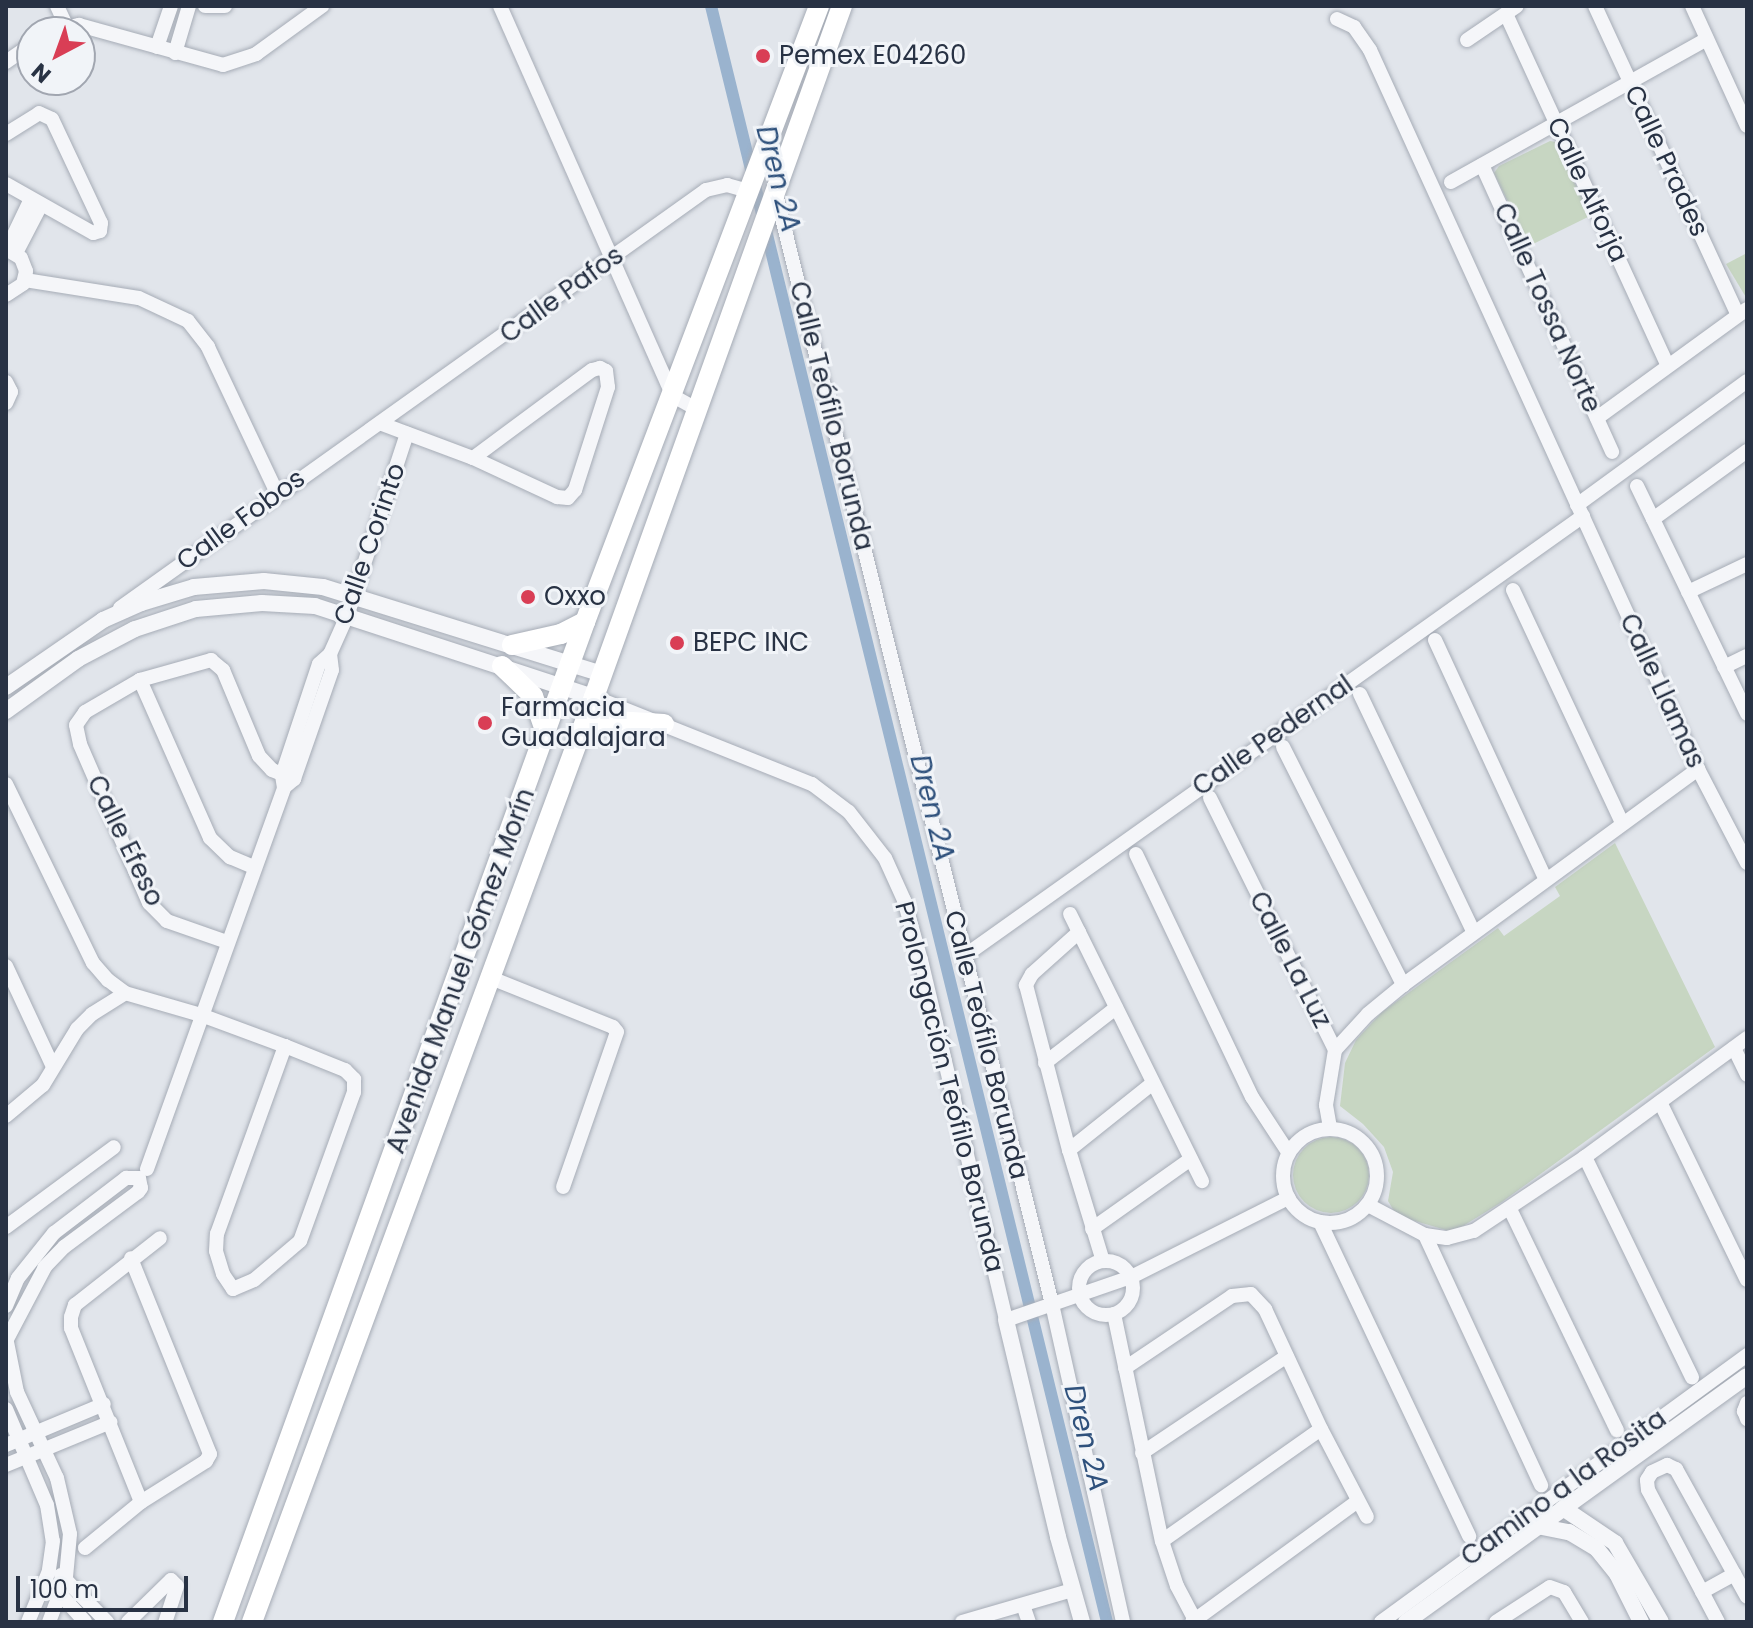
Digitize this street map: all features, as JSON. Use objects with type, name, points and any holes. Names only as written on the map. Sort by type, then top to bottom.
[{"type":"main road","name":"Avenida Manuel Gómez Morín","points":[[223,1622],[547,736],[585,622],[819,6]]},
{"type":"main road","name":"Avenida Manuel Gómez Morín","points":[[252,1622],[594,697],[842,6]]},
{"type":"main road","points":[[507,643],[561,634],[585,622]]},
{"type":"main road","points":[[500,666],[533,696],[547,736]]},
{"type":"main road","points":[[579,737],[598,725],[615,721],[664,724]]},
{"type":"street","points":[[157,47],[171,6]]},
{"type":"street","points":[[175,53],[189,6]]},
{"type":"street","points":[[205,6],[225,6]]},
{"type":"street","points":[[96,30],[210,63],[241,61],[322,6]]},
{"type":"street","points":[[500,6],[673,396],[696,409]]},
{"type":"street","name":"Calle Prades","points":[[1595,6],[1743,312]]},
{"type":"street","points":[[1692,6],[1747,126]]},
{"type":"street","points":[[1467,40],[1512,10]]},
{"type":"street","name":"Calle Alforja","points":[[1512,10],[1557,123],[1668,366]]},
{"type":"street","name":"Calle Llamas","points":[[1337,19],[1354,27],[1370,50],[1698,769],[1747,863]]},
{"type":"street","points":[[1451,182],[1707,39]]},
{"type":"street","points":[[6,134],[39,113],[52,119],[101,223],[100,231],[93,233],[6,184]]},
{"type":"street","name":"Calle Tossa Norte","points":[[1482,165],[1612,452]]},
{"type":"street","name":"Calle Pafos","points":[[382,424],[706,190],[727,185],[750,186]]},
{"type":"street","name":"Calle Teófilo Borunda","points":[[775,190],[1123,1622]]},
{"type":"street","points":[[6,295],[18,290],[25,280],[24,264],[10,251],[36,202]]},
{"type":"street","points":[[25,280],[139,298],[188,321],[208,347],[277,493]]},
{"type":"street","points":[[1597,418],[1743,312]]},
{"type":"street","points":[[382,424],[473,458],[557,497],[568,498],[575,490],[608,387],[606,371],[600,368],[583,376],[473,458]]},
{"type":"street","name":"Calle Pedernal","points":[[963,957],[1580,511],[1747,381]]},
{"type":"street","points":[[6,382],[11,392],[6,403]]},
{"type":"street","name":"Calle Fobos","points":[[103,620],[277,493],[382,424]]},
{"type":"street","name":"Calle Corinto","points":[[147,1169],[253,867],[287,781],[303,732],[319,664],[330,654],[347,616],[407,434]]},
{"type":"street","points":[[1653,519],[1747,451]]},
{"type":"street","points":[[1637,486],[1747,714]]},
{"type":"street","points":[[1688,592],[1747,564]]},
{"type":"street","points":[[6,687],[103,620],[166,594],[225,582],[293,582],[354,597],[602,674]]},
{"type":"street","points":[[1513,590],[1622,823]]},
{"type":"street","name":"Prolongación Teófilo Borunda","points":[[6,711],[78,659],[135,629],[196,609],[262,603],[315,606],[565,686],[812,784],[849,812],[885,858],[904,900],[1010,1318]]},
{"type":"street","points":[[1435,640],[1545,878]]},
{"type":"street","points":[[500,666],[507,643]]},
{"type":"street","points":[[1724,667],[1747,656]]},
{"type":"street","points":[[253,867],[230,857],[210,838],[140,680],[202,660],[211,660],[223,670],[259,756],[287,781]]},
{"type":"street","name":"Calle Efeso","points":[[140,680],[79,718],[76,725],[80,744],[149,903],[167,921],[227,942]]},
{"type":"street","points":[[1360,694],[1473,931]]},
{"type":"street","points":[[1283,747],[1403,985]]},
{"type":"street","points":[[1335,1050],[1368,1014],[1403,985],[1545,878],[1698,769]]},
{"type":"street","points":[[6,784],[16,798],[93,963],[125,993],[201,1015],[285,1046],[345,1070],[354,1079],[354,1092],[300,1241],[254,1280],[233,1289],[223,1274],[216,1251],[217,1234],[285,1046]]},
{"type":"street","name":"Calle La Luz","points":[[1210,798],[1335,1050],[1326,1105],[1330,1128]]},
{"type":"street","points":[[1136,854],[1252,1097],[1288,1152]]},
{"type":"street","points":[[1070,914],[1202,1181]]},
{"type":"street","points":[[1079,932],[1028,980],[1027,991],[1069,1150],[1103,1261]]},
{"type":"street","points":[[6,966],[53,1067]]},
{"type":"street","points":[[491,978],[617,1032],[563,1187]]},
{"type":"street","points":[[6,1116],[34,1096],[77,1029],[92,1014],[125,993]]},
{"type":"street","points":[[1045,1063],[1116,1008]]},
{"type":"street","points":[[1368,1205],[1425,1235],[1461,1236],[1510,1209],[1747,1038]]},
{"type":"street","points":[[1734,1048],[1747,1075]]},
{"type":"street","points":[[1069,1150],[1153,1083]]},
{"type":"street","points":[[1660,1102],[1747,1280]]},
{"type":"street","points":[[1330,1128],[1345,1130],[1369,1148],[1378,1177],[1368,1205],[1345,1221],[1320,1222],[1307,1218],[1288,1198],[1282,1175],[1288,1152],[1306,1134],[1330,1128]]},
{"type":"street","points":[[6,1227],[114,1147]]},
{"type":"street","points":[[1585,1157],[1692,1377]]},
{"type":"street","points":[[1092,1229],[1191,1159]]},
{"type":"street","points":[[6,1306],[32,1256],[54,1233],[126,1178],[139,1178],[142,1183],[138,1192],[64,1247],[45,1267],[7,1338],[17,1392],[57,1478],[68,1523],[70,1560],[61,1595],[49,1622]]},
{"type":"street","points":[[1082,1622],[1010,1318],[1080,1297],[1131,1277],[1288,1198]]},
{"type":"street","points":[[1510,1209],[1617,1430]]},
{"type":"street","points":[[1320,1222],[1469,1536]]},
{"type":"street","points":[[1425,1235],[1541,1485]]},
{"type":"street","points":[[141,1502],[71,1328],[71,1317],[75,1305],[160,1238]]},
{"type":"street","points":[[85,1548],[141,1502],[206,1461],[210,1454],[131,1258]]},
{"type":"street","points":[[1103,1261],[1121,1265],[1131,1277],[1132,1297],[1114,1314],[1097,1314],[1080,1297],[1081,1277],[1094,1263],[1103,1261]]},
{"type":"street","points":[[1125,1368],[1232,1296],[1251,1294],[1265,1309],[1321,1429],[1367,1517]]},
{"type":"street","points":[[1114,1314],[1162,1541],[1177,1586],[1194,1621],[1358,1501]]},
{"type":"street","name":"Camino a la Rosita","points":[[1381,1622],[1747,1355]]},
{"type":"street","points":[[1142,1453],[1287,1356]]},
{"type":"street","name":"Camino a la Rosita","points":[[1406,1622],[1747,1376]]},
{"type":"street","points":[[12,1442],[104,1404]]},
{"type":"street","points":[[6,1409],[12,1442],[26,1456],[47,1505],[53,1541],[49,1571],[28,1622]]},
{"type":"street","points":[[6,1465],[111,1422]]},
{"type":"street","points":[[1162,1541],[1321,1429]]},
{"type":"street","points":[[1718,1622],[1648,1490],[1647,1480],[1652,1472],[1667,1465],[1676,1469],[1747,1597]]},
{"type":"street","points":[[1563,1508],[1615,1543],[1661,1622]]},
{"type":"street","points":[[1537,1526],[1569,1532],[1597,1549],[1617,1574],[1641,1622]]},
{"type":"street","points":[[49,1571],[66,1577],[107,1622]]},
{"type":"street","points":[[1702,1592],[1734,1574]]},
{"type":"street","points":[[128,1622],[171,1580],[177,1586],[165,1622]]},
{"type":"street","points":[[1496,1622],[1550,1587],[1564,1592],[1582,1622]]},
{"type":"street","points":[[962,1622],[1072,1590]]},
{"type":"street","points":[[61,1595],[85,1622]]},
{"type":"street","points":[[1023,1605],[1029,1622]]},
{"type":"green space","points":[[1550,141],[1556,142],[1590,216],[1529,246],[1494,173],[1499,166]]},
{"type":"green space","points":[[1747,253],[1747,299],[1726,264]]},
{"type":"green space","points":[[1615,843],[1715,1047],[1502,1202],[1463,1226],[1449,1231],[1405,1218],[1394,1211],[1388,1201],[1393,1172],[1384,1147],[1363,1124],[1340,1106],[1345,1063],[1356,1040],[1382,1012],[1498,928],[1504,936],[1560,896],[1555,887]]},
{"type":"green space","points":[[1331,1137],[1345,1140],[1358,1148],[1366,1161],[1369,1175],[1366,1189],[1358,1202],[1345,1210],[1331,1213],[1317,1210],[1304,1202],[1296,1189],[1293,1175],[1296,1161],[1304,1148],[1317,1140]]},
{"type":"waterway","name":"Dren 2A","points":[[711,6],[1107,1622]]},
{"type":"place","name":"Pemex E04260","points":[[763,56]]},
{"type":"place","name":"Oxxo","points":[[528,597]]},
{"type":"place","name":"BEPC INC","points":[[677,643]]},
{"type":"place","name":"Farmacia Guadalajara","points":[[485,723]]}]
